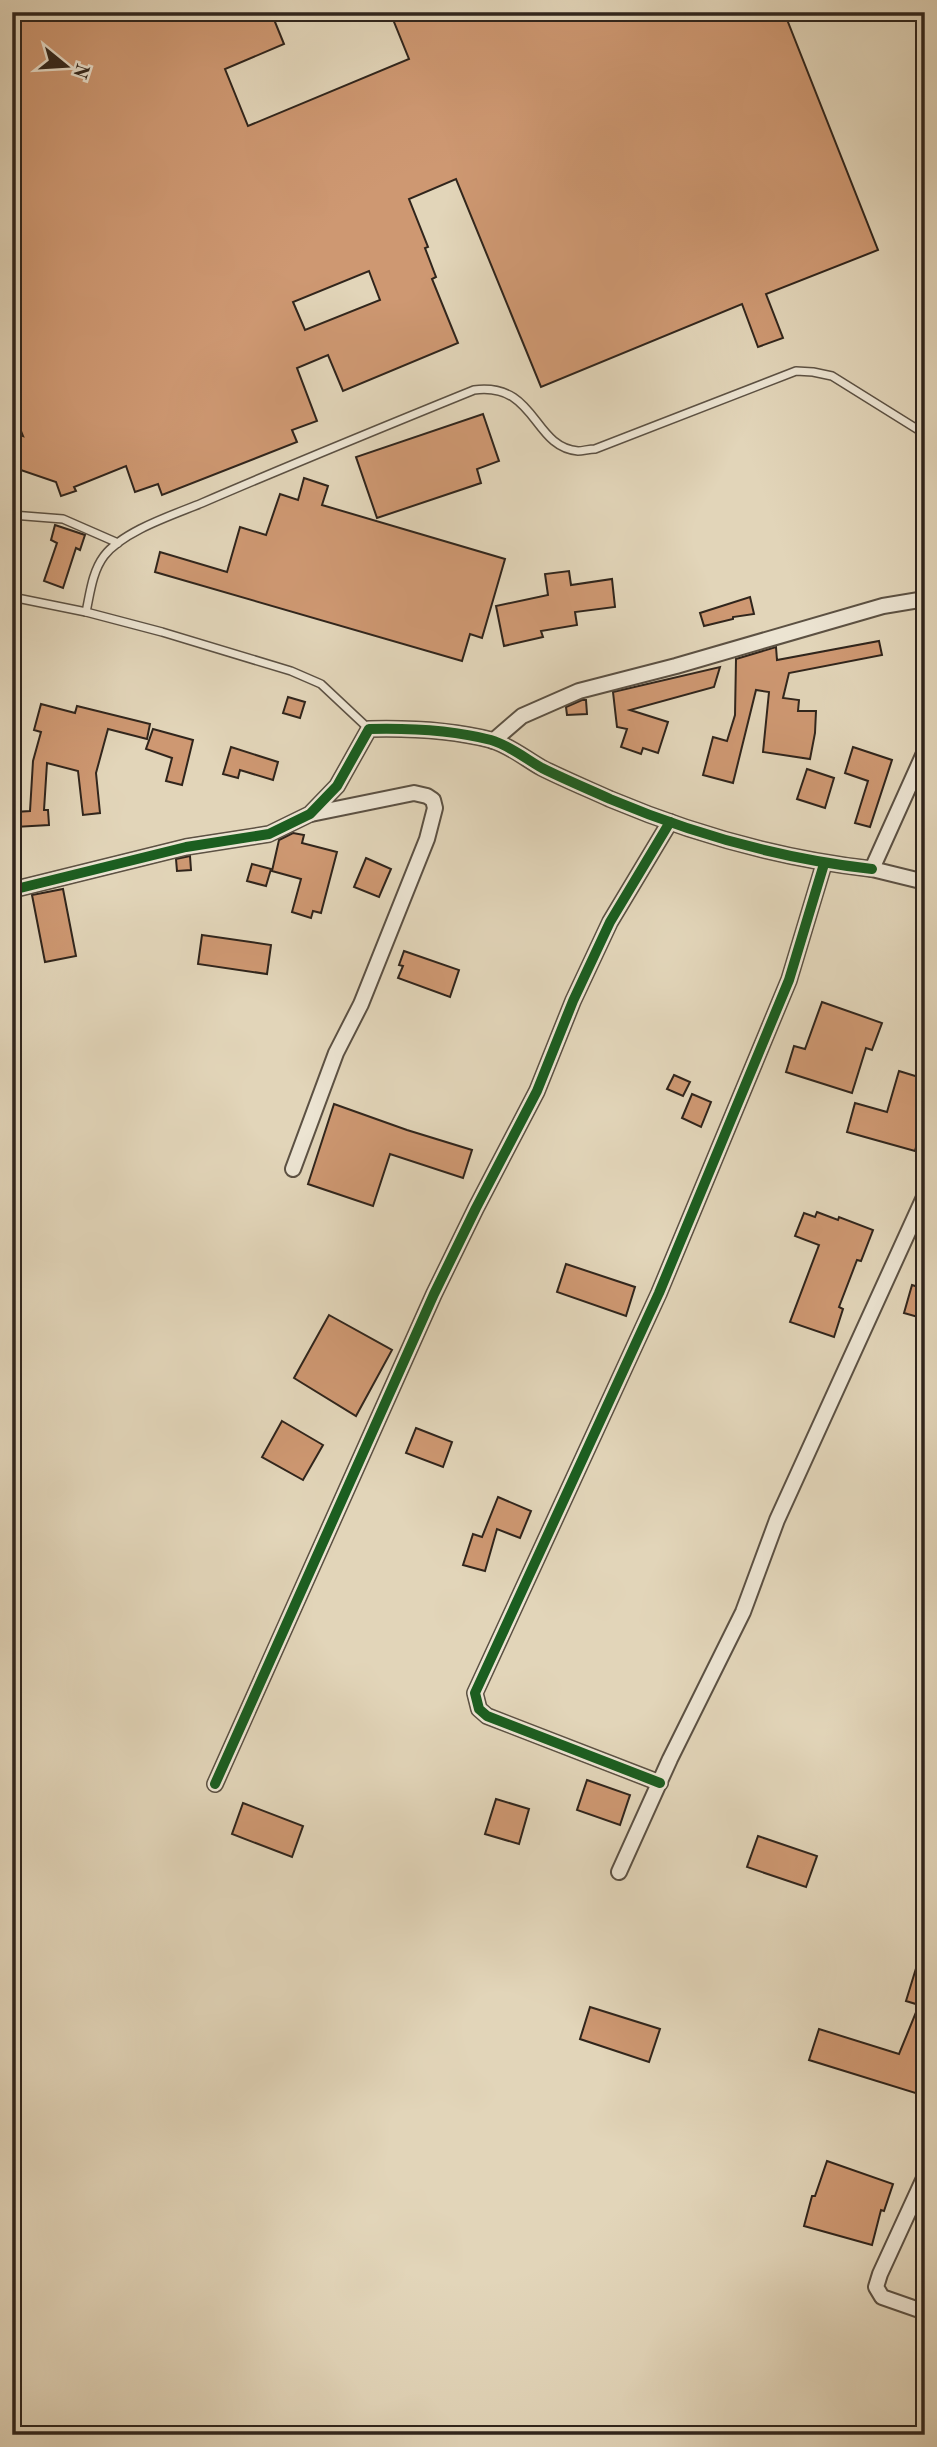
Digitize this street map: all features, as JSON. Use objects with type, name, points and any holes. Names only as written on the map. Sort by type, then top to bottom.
[{"type":"street","points":[[494,741],[522,716],[579,691],[883,606],[925,599]]},
{"type":"street","points":[[310,814],[337,786],[369,729],[450,732],[494,741],[611,799],[670,822],[761,849],[824,864],[872,869],[925,882]]},
{"type":"street","points":[[872,869],[925,751]]},
{"type":"street","points":[[12,890],[186,847],[269,834],[310,814],[414,793],[433,800],[435,808],[427,839],[361,1004],[336,1054],[293,1169]]},
{"type":"street","points":[[215,1784],[434,1294],[475,1208],[537,1091],[573,1001],[610,922],[670,822]]},
{"type":"street","points":[[660,1783],[487,1716],[479,1709],[475,1693],[659,1293],[789,979],[824,864]]},
{"type":"street","points":[[619,1872],[743,1612],[777,1520],[925,1195]]},
{"type":"street","points":[[925,2176],[876,2287],[882,2297],[925,2312]]},
{"type":"lane","points":[[86,612],[95,573],[104,556],[118,542],[243,485],[474,390],[492,388],[519,400],[544,431],[563,446],[578,451],[595,449],[796,371],[813,372],[832,376],[925,434]]},
{"type":"lane","points":[[12,514],[63,519],[118,542]]},
{"type":"lane","points":[[12,597],[86,612],[291,671],[321,684],[369,729]]},
{"type":"building","points":[[12,12],[271,12],[284,44],[225,69],[248,126],[409,59],[390,12],[784,12],[878,250],[766,294],[783,338],[758,347],[742,304],[541,387],[456,179],[409,199],[428,247],[425,248],[436,277],[432,279],[458,343],[343,391],[328,355],[297,368],[317,421],[292,430],[297,442],[162,495],[158,484],[135,492],[126,466],[74,487],[76,491],[61,496],[56,482],[12,467],[12,432],[23,436],[12,409]],"holes":[[[369,271],[380,300],[305,330],[293,302]]]},
{"type":"building","points":[[483,414],[499,461],[477,469],[481,483],[377,518],[356,457]]},
{"type":"building","points":[[304,478],[328,486],[322,505],[505,559],[482,638],[470,634],[462,661],[155,572],[160,552],[227,572],[240,527],[266,535],[280,494],[298,500]]},
{"type":"building","points":[[55,525],[85,535],[80,550],[76,548],[63,588],[44,581],[57,543],[51,540]]},
{"type":"building","points":[[569,571],[571,585],[612,579],[615,607],[575,612],[577,625],[541,631],[543,637],[504,646],[496,606],[548,595],[545,574]]},
{"type":"building","points":[[750,597],[754,614],[704,626],[700,613]]},
{"type":"building","points":[[879,641],[882,655],[789,673],[783,698],[799,700],[798,711],[816,711],[810,759],[763,752],[769,692],[756,690],[733,783],[703,775],[713,737],[727,741],[735,715],[736,659],[776,647],[777,660]]},
{"type":"building","points":[[720,667],[714,687],[630,710],[668,722],[658,753],[643,748],[641,754],[621,747],[627,729],[617,727],[613,692]]},
{"type":"building","points":[[288,697],[305,702],[300,718],[283,713]]},
{"type":"building","points":[[586,700],[587,714],[567,715],[566,707]]},
{"type":"building","points":[[41,704],[75,713],[77,706],[150,724],[147,739],[108,729],[96,773],[100,813],[83,815],[78,771],[47,763],[44,810],[48,810],[49,825],[15,827],[15,812],[30,811],[33,761],[41,732],[34,730]]},
{"type":"building","points":[[153,729],[193,740],[182,785],[166,781],[172,758],[146,749]]},
{"type":"building","points":[[231,747],[278,762],[273,780],[240,770],[238,778],[223,774]]},
{"type":"building","points":[[853,747],[892,760],[870,827],[855,823],[868,781],[845,773]]},
{"type":"building","points":[[807,769],[834,778],[825,808],[797,799]]},
{"type":"building","points":[[293,833],[304,835],[302,843],[337,852],[321,913],[313,911],[311,918],[292,912],[301,879],[272,871],[279,840]]},
{"type":"building","points":[[190,856],[191,870],[177,871],[176,859]]},
{"type":"building","points":[[366,858],[391,869],[379,897],[354,887]]},
{"type":"building","points":[[252,864],[271,869],[266,886],[247,881]]},
{"type":"building","points":[[63,889],[76,956],[45,962],[32,895]]},
{"type":"building","points":[[202,935],[271,945],[267,974],[198,964]]},
{"type":"building","points":[[404,951],[459,970],[450,997],[398,978],[403,966],[399,965]]},
{"type":"building","points":[[822,1002],[882,1023],[872,1050],[866,1048],[852,1093],[786,1072],[794,1046],[805,1049]]},
{"type":"building","points":[[899,1071],[925,1079],[925,1114],[915,1151],[847,1132],[855,1103],[887,1112]]},
{"type":"building","points":[[674,1075],[690,1082],[683,1096],[667,1089]]},
{"type":"building","points":[[692,1094],[711,1102],[701,1127],[682,1118]]},
{"type":"building","points":[[334,1104],[472,1150],[463,1178],[390,1154],[373,1206],[308,1184]]},
{"type":"building","points":[[817,1212],[873,1230],[861,1261],[857,1260],[839,1307],[843,1309],[834,1337],[790,1322],[819,1245],[795,1236],[804,1213],[815,1217]]},
{"type":"building","points":[[566,1264],[635,1287],[626,1316],[557,1292]]},
{"type":"building","points":[[912,1285],[925,1289],[925,1319],[904,1313]]},
{"type":"building","points":[[329,1315],[392,1350],[356,1416],[294,1378]]},
{"type":"building","points":[[282,1421],[323,1445],[303,1480],[262,1457]]},
{"type":"building","points":[[416,1428],[452,1442],[443,1467],[406,1453]]},
{"type":"building","points":[[498,1497],[531,1511],[520,1538],[497,1529],[485,1571],[463,1565],[473,1534],[482,1537]]},
{"type":"building","points":[[587,1780],[630,1795],[620,1825],[577,1810]]},
{"type":"building","points":[[496,1799],[529,1809],[519,1844],[485,1834]]},
{"type":"building","points":[[243,1803],[303,1826],[292,1857],[232,1834]]},
{"type":"building","points":[[758,1836],[817,1856],[806,1887],[747,1867]]},
{"type":"building","points":[[921,1952],[925,1952],[925,2096],[809,2060],[819,2029],[899,2054],[919,2005],[906,2001]]},
{"type":"building","points":[[590,2007],[660,2029],[649,2062],[580,2039]]},
{"type":"building","points":[[827,2161],[893,2184],[884,2211],[881,2210],[872,2245],[804,2226],[812,2196],[815,2196]]},
{"type":"cycle path","points":[[12,890],[186,847],[269,834],[310,814],[337,786],[369,729],[430,730],[491,740],[567,780],[673,823],[772,852],[872,869]]},
{"type":"cycle path","points":[[215,1784],[434,1294],[537,1091],[573,1001],[610,922],[670,822]]},
{"type":"cycle path","points":[[660,1783],[487,1716],[479,1709],[475,1693],[659,1293],[789,980],[824,864]]}]
